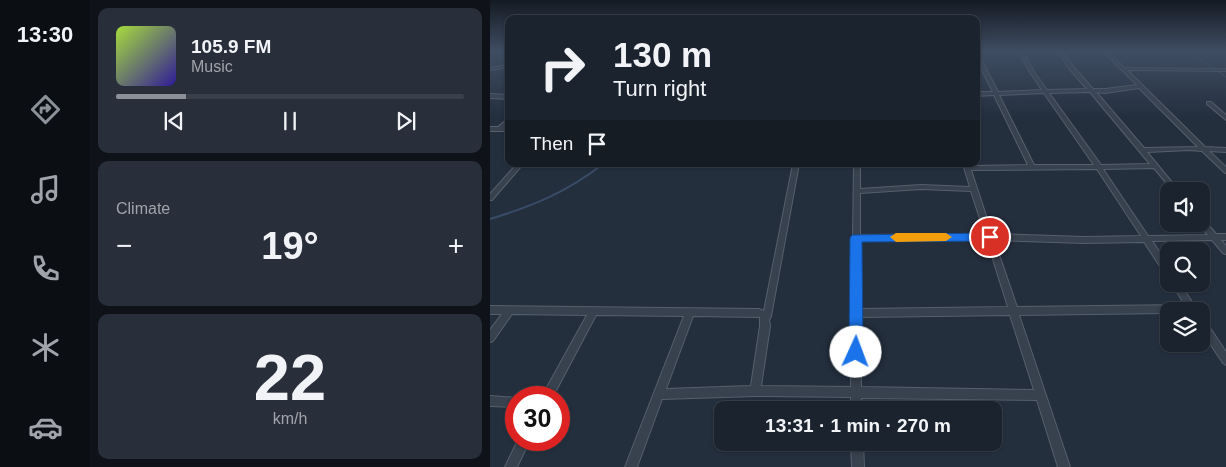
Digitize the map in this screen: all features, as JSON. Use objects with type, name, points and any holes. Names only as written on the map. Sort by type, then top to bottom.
[{"type":"street","points":[[987,74],[1032,167]]},
{"type":"street","points":[[1035,74],[1160,260]]},
{"type":"street","points":[[1077,74],[1168,182]]},
{"type":"street","points":[[1128,74],[1226,171]]},
{"type":"street","points":[[980,94],[1105,91],[1141,86]]},
{"type":"street","points":[[490,96],[505,97]]},
{"type":"street","points":[[1208,103],[1226,118]]},
{"type":"street","points":[[500,129],[505,124]]},
{"type":"street","points":[[490,129],[505,129]]},
{"type":"street","points":[[1143,150],[1189,148],[1226,150]]},
{"type":"street","points":[[980,166],[1154,166]]},
{"type":"street","points":[[490,198],[517,167]]},
{"type":"street","points":[[755,391],[764,319],[767,316],[795,167]]},
{"type":"street","points":[[856,401],[857,167]]},
{"type":"street","points":[[967,167],[1064,467]]},
{"type":"street","points":[[857,191],[921,187],[974,189]]},
{"type":"street","points":[[1209,232],[1226,251]]},
{"type":"street","points":[[856,238],[990,237],[1084,240],[1226,237]]},
{"type":"street","points":[[490,310],[754,312],[767,316]]},
{"type":"street","points":[[490,338],[510,310]]},
{"type":"street","points":[[553,386],[594,311]]},
{"type":"street","points":[[857,313],[1160,311]]},
{"type":"street","points":[[631,467],[690,312]]},
{"type":"street","points":[[1210,336],[1226,360]]},
{"type":"street","points":[[658,394],[755,391],[1041,395]]},
{"type":"street","points":[[490,400],[505,401]]},
{"type":"street","points":[[511,467],[519,451]]},
{"type":"street","points":[[857,451],[858,467]]},
{"type":"waterway","points":[[1221,74],[1226,77]]},
{"type":"waterway","points":[[490,219],[549,197],[576,183],[599,167]]},
{"type":"slow traffic","points":[[896,237],[946,237]]},
{"type":"route","points":[[856,352],[856,238],[990,237]]}]
